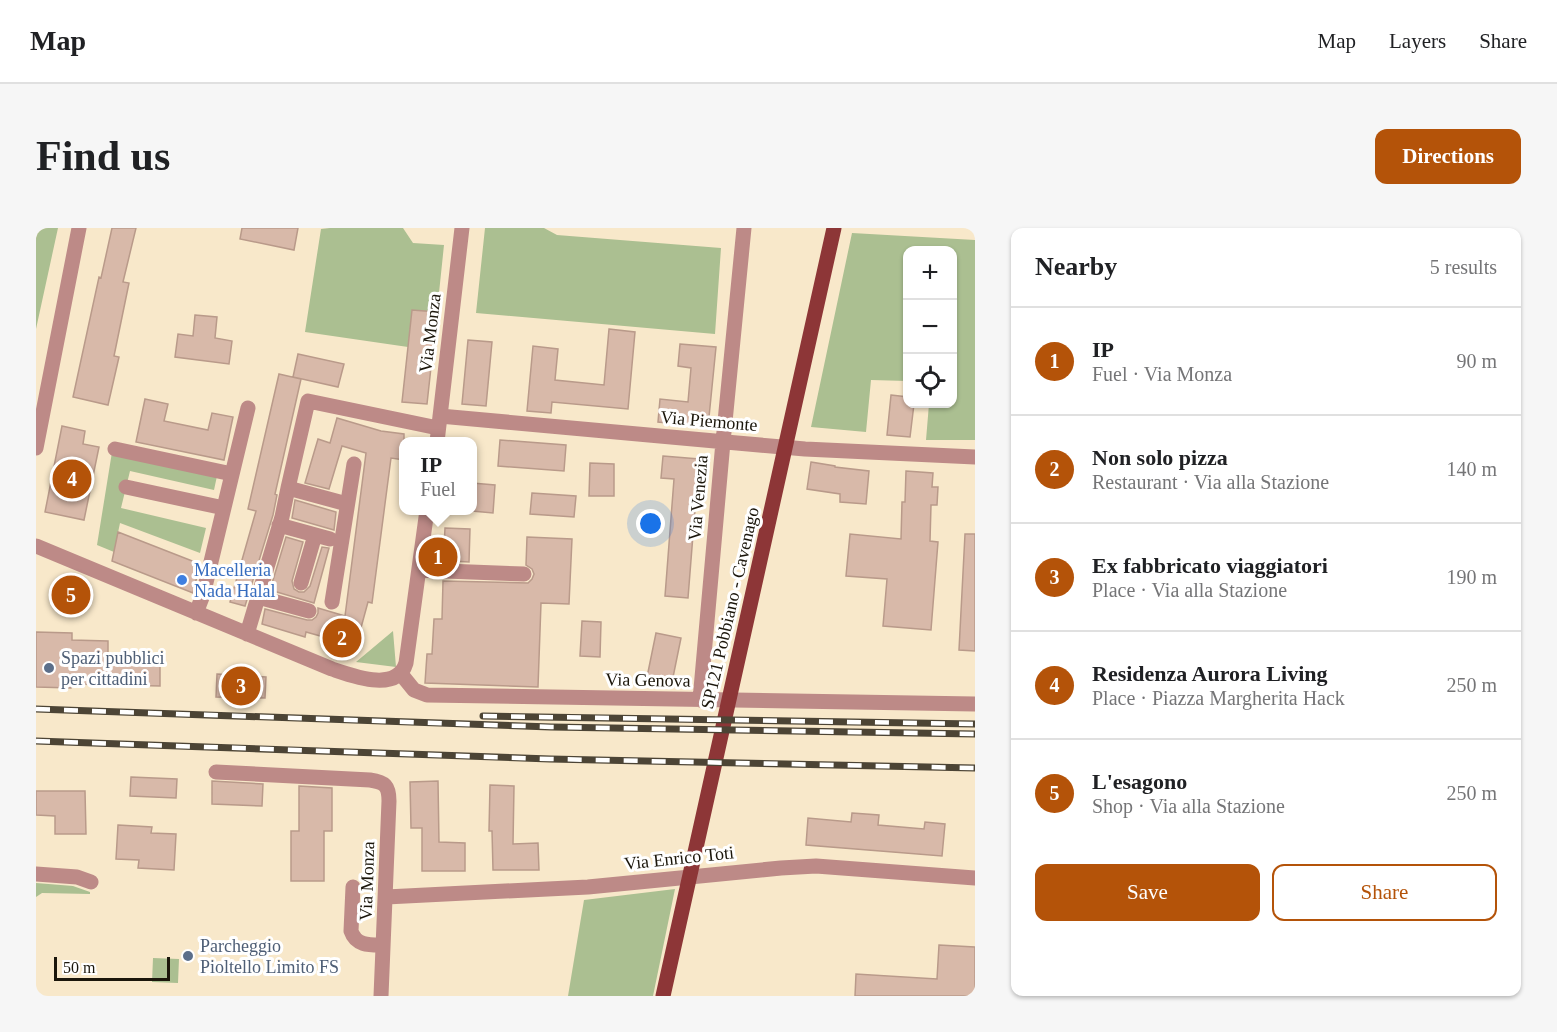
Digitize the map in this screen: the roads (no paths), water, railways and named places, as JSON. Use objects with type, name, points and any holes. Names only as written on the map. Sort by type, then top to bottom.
[{"type":"main road","name":"SP121 Pobbiano - Cavenago","points":[[663,996],[834,228]]},
{"type":"street","points":[[36,448],[79,228]]},
{"type":"street","name":"Via Monza","points":[[438,429],[462,228]]},
{"type":"street","name":"Via Venezia","points":[[700,700],[744,228]]},
{"type":"street","name":"Via Piemonte","points":[[288,488],[308,400],[438,429],[723,442],[805,449],[975,457]]},
{"type":"street","points":[[196,613],[203,595],[248,408]]},
{"type":"street","points":[[115,449],[232,474]]},
{"type":"street","points":[[333,602],[354,464]]},
{"type":"street","points":[[126,487],[224,508]]},
{"type":"street","points":[[248,634],[281,521],[288,488],[348,504]]},
{"type":"street","points":[[36,546],[332,669],[384,680],[393,679],[404,670],[427,515]]},
{"type":"street","points":[[281,521],[322,537],[301,583]]},
{"type":"street","points":[[419,570],[524,574]]},
{"type":"street","points":[[258,597],[309,611]]},
{"type":"street","name":"Via Genova","points":[[400,674],[414,690],[428,695],[975,704]]},
{"type":"street","name":"Via Monza","points":[[216,772],[370,780],[387,787],[389,793],[381,996]]},
{"type":"street","name":"Via Enrico Toti","points":[[386,897],[588,886],[816,866],[975,878]]},
{"type":"street","points":[[36,874],[77,877],[91,882]]},
{"type":"street","points":[[353,887],[352,936],[360,943],[383,945]]},
{"type":"railway","points":[[36,709],[551,727],[975,734]]},
{"type":"railway","points":[[483,716],[975,724]]},
{"type":"railway","points":[[36,741],[550,759],[975,768]]},
{"type":"place","name":"Residenza Aurora Living","points":[[72,479]]},
{"type":"place","name":"IP","points":[[438,557]]},
{"type":"place","name":"Macelleria Nada Halal","points":[[182,580]]},
{"type":"place","name":"L'esagono","points":[[71,595]]},
{"type":"place","name":"Non solo pizza","points":[[342,638]]},
{"type":"place","name":"Spazi pubblici per cittadini","points":[[49,668]]},
{"type":"place","name":"Ex fabbricato viaggiatori","points":[[241,686]]},
{"type":"place","name":"Parcheggio Pioltello Limito FS","points":[[188,956]]}]
